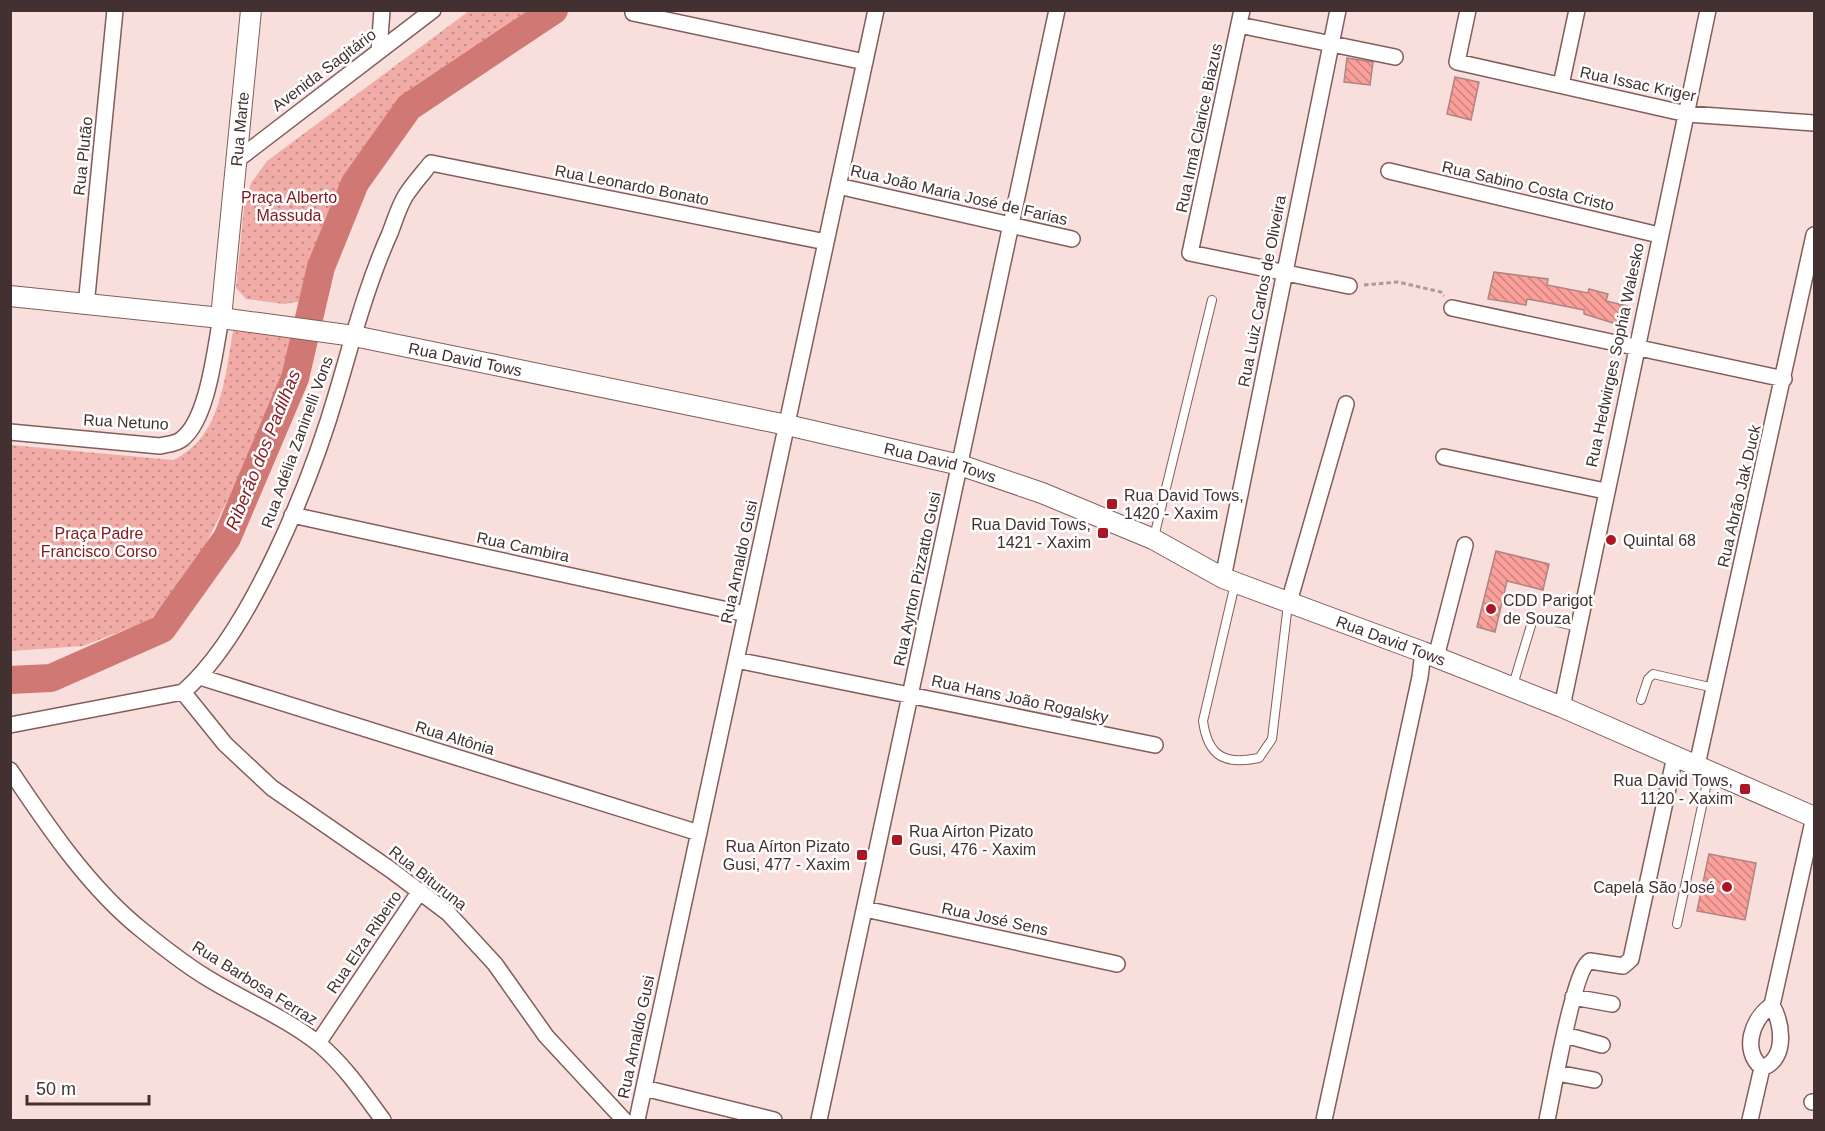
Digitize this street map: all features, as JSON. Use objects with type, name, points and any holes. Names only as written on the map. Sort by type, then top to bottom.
[{"type":"street","name":"Rua Plutão","points":[[86,306],[115,10]]},
{"type":"street","name":"Rua Marte","points":[[221,318],[251,10]]},
{"type":"street","points":[[379,51],[382,10]]},
{"type":"street","name":"Avenida Sagitário","points":[[237,160],[433,10]]},
{"type":"street","name":"Rua Arnaldo Gusi","points":[[637,1120],[876,10]]},
{"type":"street","name":"Rua Ayrton Pizzatto Gusi","points":[[819,1120],[1057,10]]},
{"type":"street","name":"Rua Luiz Carlos de Oliveira","points":[[1229,581],[1285,272],[1338,10]]},
{"type":"street","name":"Rua Issac Kriger","points":[[1468,10],[1457,62],[1687,114],[1815,123]]},
{"type":"street","points":[[1561,85],[1577,10]]},
{"type":"street","name":"Rua Hedwirges Sophia Walesko","points":[[1562,707],[1605,490],[1708,10]]},
{"type":"street","points":[[633,13],[865,62]]},
{"type":"street","points":[[1241,18],[1395,57]]},
{"type":"street","name":"Rua Irmã Clarice Biazus","points":[[1241,18],[1190,253],[1285,272]]},
{"type":"street","name":"Rua Leonardo Bonato","points":[[431,163],[826,242]]},
{"type":"street","name":"Rua Adélia Zaninelli Vons","points":[[183,692],[200,677],[257,589],[292,515],[334,403],[362,303],[405,195],[431,163]]},
{"type":"street","name":"Rua Sabino Costa Cristo","points":[[1389,171],[1659,235]]},
{"type":"street","name":"Rua João Maria José de Farias","points":[[838,186],[1072,240]]},
{"type":"street","name":"Rua Abrão Jak Duck","points":[[1703,768],[1714,688],[1815,235]]},
{"type":"street","points":[[1285,272],[1349,286]]},
{"type":"street","name":"Rua David Tows","points":[[10,296],[86,306],[221,318],[354,336],[787,425],[960,465],[1042,493],[1153,538],[1229,581],[1429,654],[1562,707],[1814,817]]},
{"type":"street","points":[[1452,308],[1784,379]]},
{"type":"street","name":"Rua Netuno","points":[[10,432],[160,446],[176,443],[193,427],[199,411],[207,388],[221,318]]},
{"type":"street","points":[[1288,602],[1346,404]]},
{"type":"street","points":[[1444,457],[1605,490]]},
{"type":"street","name":"Rua Cambira","points":[[292,515],[746,614]]},
{"type":"street","points":[[1324,1120],[1420,677],[1465,545]]},
{"type":"street","name":"Rua Hans João Rogalsky","points":[[736,660],[1155,745]]},
{"type":"street","name":"Rua Altônia","points":[[200,677],[699,833]]},
{"type":"street","points":[[10,725],[183,692]]},
{"type":"street","name":"Rua Bituruna","points":[[183,692],[225,744],[272,788],[448,913],[495,964],[546,1036],[624,1120]]},
{"type":"street","points":[[1547,1120],[1573,997],[1587,961],[1623,966],[1630,959],[1675,756]]},
{"type":"street","name":"Rua Barbosa Ferraz","points":[[10,770],[56,836],[105,894],[142,930],[208,978],[276,1016],[318,1043],[345,1069],[383,1120]]},
{"type":"street","points":[[1762,1068],[1768,1066],[1779,1049],[1780,1020],[1772,1005],[1814,817]]},
{"type":"street","name":"Rua Elza Ribeiro","points":[[318,1043],[420,891]]},
{"type":"street","name":"Rua José Sens","points":[[865,909],[1117,964]]},
{"type":"street","points":[[1573,997],[1612,1004]]},
{"type":"street","points":[[1762,1068],[1754,1062],[1750,1048],[1755,1022],[1762,1012],[1772,1005]]},
{"type":"street","points":[[1565,1035],[1602,1045]]},
{"type":"street","points":[[1750,1120],[1762,1068]]},
{"type":"street","points":[[1557,1072],[1594,1080]]},
{"type":"street","points":[[644,1088],[774,1120]]},
{"type":"lane","points":[[1153,538],[1212,300]]},
{"type":"lane","points":[[1229,581],[1203,721],[1205,739],[1213,752],[1236,763],[1259,758],[1272,739],[1288,602]]},
{"type":"lane","points":[[1512,687],[1533,619],[1540,618],[1578,627]]},
{"type":"lane","points":[[1641,700],[1648,679],[1653,674],[1714,688]]},
{"type":"lane","points":[[1677,924],[1703,768]]},
{"type":"path","points":[[1349,286],[1398,282],[1441,292],[1452,308]]},
{"type":"green space","name":"Praça Alberto Massuda","points":[[469,11],[542,11],[414,94],[384,125],[351,170],[298,302],[284,304],[246,299],[236,288],[244,207],[251,183],[267,161]]},
{"type":"green space","name":"Praça Padre Francisco Corso","points":[[233,331],[290,337],[282,378],[236,483],[194,568],[150,620],[83,646],[11,651],[11,445],[173,460],[189,450],[202,437],[211,422],[223,386]]},
{"type":"building","points":[[1347,58],[1373,62],[1370,85],[1344,82]]},
{"type":"building","points":[[1455,77],[1479,82],[1471,120],[1447,114]]},
{"type":"building","points":[[1494,272],[1548,279],[1547,285],[1588,293],[1589,289],[1608,294],[1606,301],[1632,307],[1626,327],[1584,314],[1584,310],[1527,299],[1526,305],[1488,299]]},
{"type":"building","name":"CDD Parigot de Souza","points":[[1496,551],[1549,564],[1543,590],[1507,581],[1495,632],[1477,627]]},
{"type":"building","name":"Capela São José","points":[[1709,854],[1756,863],[1745,920],[1697,911]]},
{"type":"waterway","name":"Riberão dos Padilhas","points":[[10,680],[51,678],[162,629],[227,538],[295,378],[321,267],[355,183],[409,107],[554,10]]},
{"type":"place","name":"Rua David Tows, 1420 - Xaxim","points":[[1112,504]]},
{"type":"place","name":"Rua David Tows, 1421 - Xaxim","points":[[1103,533]]},
{"type":"place","name":"Quintal 68","points":[[1611,540]]},
{"type":"place","name":"CDD Parigot de Souza","points":[[1491,609]]},
{"type":"place","name":"Rua David Tows, 1120 - Xaxim","points":[[1745,789]]},
{"type":"place","name":"Rua Aírton Pizato Gusi, 476 - Xaxim","points":[[897,840]]},
{"type":"place","name":"Rua Aírton Pizato Gusi, 477 - Xaxim","points":[[862,855]]},
{"type":"place","name":"Capela São José","points":[[1727,887]]}]
